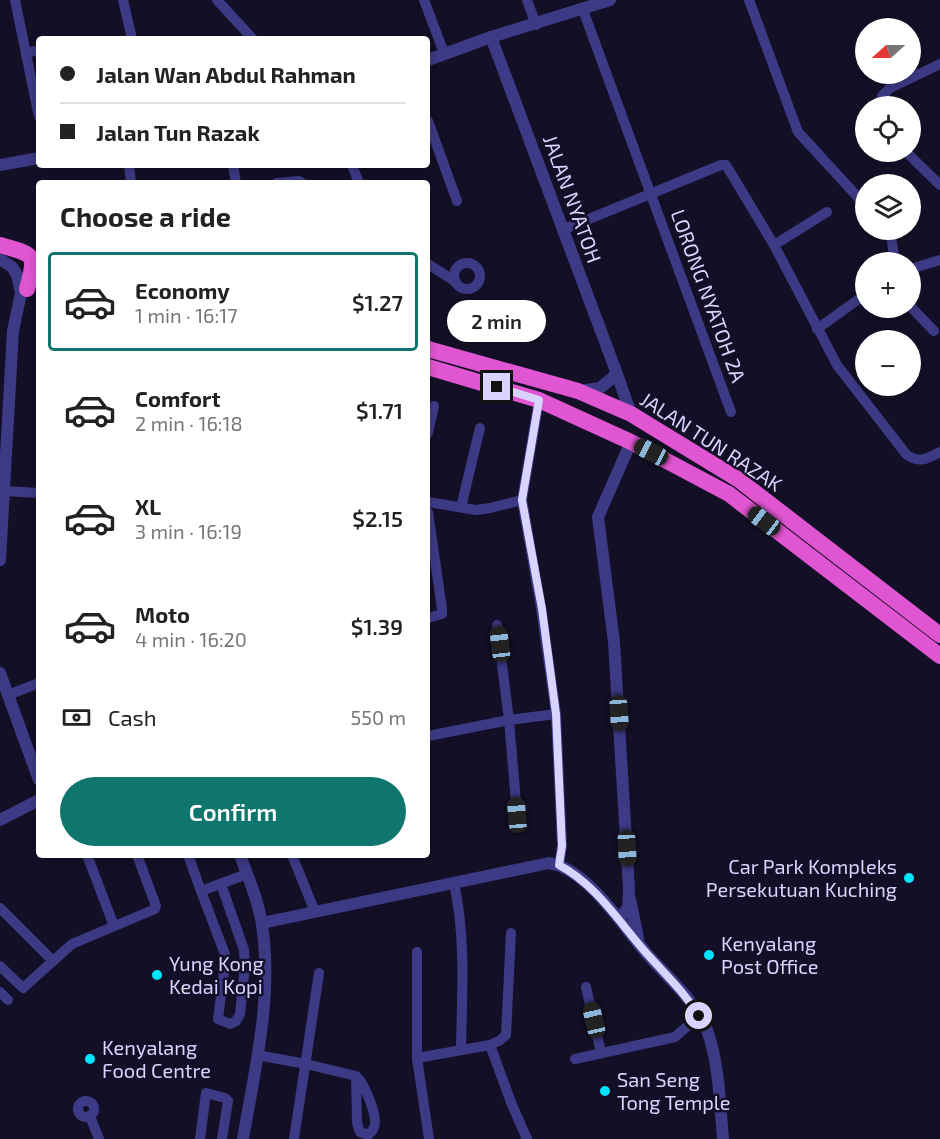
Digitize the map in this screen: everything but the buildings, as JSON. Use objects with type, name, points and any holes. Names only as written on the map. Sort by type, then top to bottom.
[{"type":"highway","points":[[0,236],[36,246]]},
{"type":"highway","points":[[0,245],[29,254],[36,264]]},
{"type":"highway","points":[[0,257],[36,265]]},
{"type":"highway","points":[[29,291],[36,268]]},
{"type":"highway","name":"JALAN TUN RAZAK","points":[[430,350],[579,391],[630,414],[739,480],[940,635]]},
{"type":"highway","name":"JALAN TUN RAZAK","points":[[430,368],[539,400],[631,442],[729,494],[940,656]]},
{"type":"street","points":[[15,0],[36,102]]},
{"type":"street","points":[[123,0],[131,36]]},
{"type":"street","points":[[217,0],[250,36]]},
{"type":"street","points":[[424,0],[444,53]]},
{"type":"street","points":[[527,0],[536,24]]},
{"type":"street","points":[[430,59],[491,37],[610,0]]},
{"type":"street","points":[[749,0],[798,132],[855,194]]},
{"type":"street","name":"LORONG NYATOH 2A","points":[[583,10],[731,412]]},
{"type":"street","name":"JALAN NYATOH","points":[[491,37],[630,414]]},
{"type":"street","points":[[26,53],[36,51]]},
{"type":"street","points":[[882,96],[890,88],[940,64]]},
{"type":"street","points":[[430,126],[458,201]]},
{"type":"street","points":[[0,165],[36,159]]},
{"type":"street","points":[[916,162],[940,185]]},
{"type":"street","points":[[562,230],[721,165],[726,165],[774,245],[837,365],[913,460],[920,461],[940,452]]},
{"type":"street","points":[[774,245],[827,212]]},
{"type":"street","points":[[0,257],[12,267],[17,275],[21,293],[29,291]]},
{"type":"street","points":[[921,266],[940,260]]},
{"type":"street","points":[[430,265],[456,282]]},
{"type":"street","points":[[0,560],[13,331],[29,291]]},
{"type":"street","points":[[817,328],[855,302]]},
{"type":"street","points":[[921,317],[934,331]]},
{"type":"street","points":[[579,391],[600,388],[617,374]]},
{"type":"street","points":[[539,400],[522,500],[542,609],[556,714],[562,846],[559,865]]},
{"type":"street","points":[[430,424],[434,406]]},
{"type":"street","points":[[461,507],[480,428]]},
{"type":"street","points":[[631,442],[598,517],[614,642],[630,898],[639,942]]},
{"type":"street","points":[[4,491],[36,493]]},
{"type":"street","points":[[430,502],[476,510],[522,500]]},
{"type":"street","points":[[430,526],[442,614],[430,617]]},
{"type":"street","points":[[497,625],[509,720],[517,815]]},
{"type":"street","points":[[0,673],[36,772]]},
{"type":"street","points":[[8,695],[36,684]]},
{"type":"street","points":[[430,736],[509,720],[556,714]]},
{"type":"street","points":[[0,820],[36,802]]},
{"type":"street","points":[[88,858],[114,926]]},
{"type":"street","points":[[0,966],[23,988],[72,944],[155,909],[156,906],[138,858]]},
{"type":"street","points":[[189,858],[226,957],[218,1019],[230,1024],[236,1021],[240,1014],[245,959],[221,884]]},
{"type":"street","points":[[241,858],[262,923],[266,963],[265,999],[243,1139]]},
{"type":"street","points":[[293,858],[315,912]]},
{"type":"street","points":[[262,923],[549,863],[559,865],[577,876],[616,915],[681,989],[699,1016],[712,1049],[723,1139]]},
{"type":"street","points":[[201,891],[247,874]]},
{"type":"street","points":[[454,883],[462,939],[461,1049]]},
{"type":"street","points":[[616,915],[630,898]]},
{"type":"street","points":[[0,908],[53,961]]},
{"type":"street","points":[[417,1058],[490,1045],[500,1041],[506,1035],[511,933]]},
{"type":"street","points":[[417,952],[417,1058],[429,1139]]},
{"type":"street","points":[[294,1139],[319,973]]},
{"type":"street","points":[[586,987],[602,1053]]},
{"type":"street","points":[[575,1059],[675,1037],[699,1016]]},
{"type":"street","points":[[490,1045],[527,1139]]},
{"type":"street","points":[[257,1055],[356,1076]]},
{"type":"street","points":[[200,1139],[206,1094],[225,1098],[228,1101],[222,1139]]},
{"type":"street","points":[[90,1116],[99,1139]]},
{"type":"place","name":"Car Park Kompleks Persekutuan Kuching","points":[[909,878]]},
{"type":"place","name":"Kenyalang Post Office","points":[[709,955]]},
{"type":"place","name":"Yung Kong Kedai Kopi","points":[[157,975]]},
{"type":"place","name":"Kenyalang Food Centre","points":[[90,1059]]},
{"type":"place","name":"San Seng Tong Temple","points":[[605,1091]]},
{"type":"route","points":[[497,387],[539,400],[522,500],[542,609],[556,714],[562,846],[559,865],[577,876],[614,912],[648,954],[681,989],[699,1016]]}]
